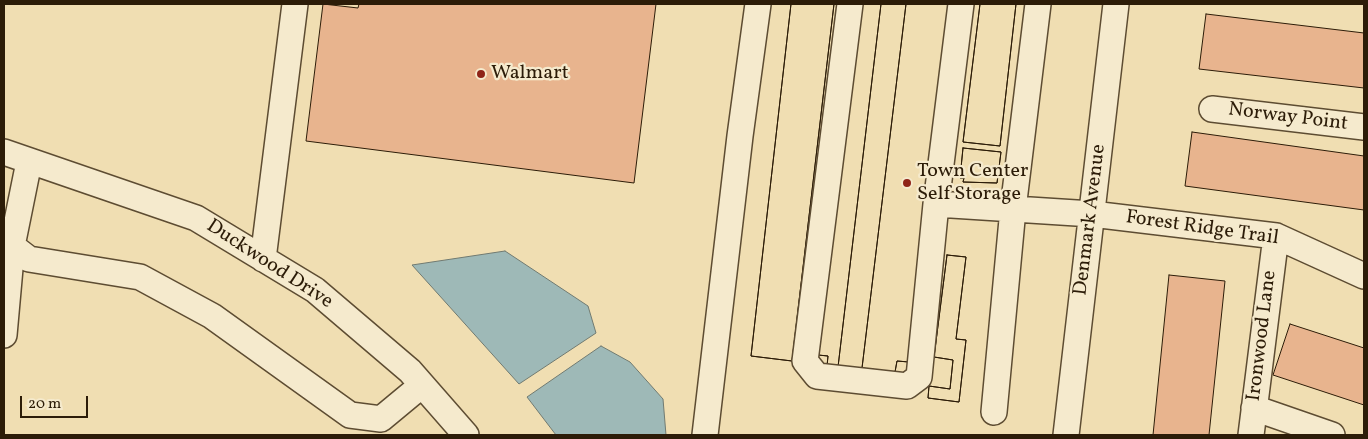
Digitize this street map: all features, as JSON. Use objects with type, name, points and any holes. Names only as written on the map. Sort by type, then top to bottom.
[{"type":"street","points":[[263,259],[295,4]]},
{"type":"street","points":[[705,435],[740,136],[758,4]]},
{"type":"street","points":[[850,4],[805,361],[817,376],[907,386],[919,377],[936,204],[961,4]]},
{"type":"street","points":[[994,412],[1013,209],[1038,4]]},
{"type":"street","name":"Denmark Avenue","points":[[1066,435],[1116,4]]},
{"type":"street","name":"Norway Point","points":[[1212,109],[1364,127]]},
{"type":"street","name":"Duckwood Drive","points":[[4,152],[196,218],[315,290],[410,371],[466,435]]},
{"type":"street","points":[[4,335],[8,249],[29,162]]},
{"type":"street","name":"Duckwood Drive","points":[[4,163],[29,162]]},
{"type":"street","name":"Forest Ridge Trail","points":[[936,204],[1092,214],[1276,236],[1364,276]]},
{"type":"street","name":"Ironwood Lane","points":[[1251,435],[1276,236]]},
{"type":"street","points":[[8,249],[29,258],[140,277],[212,316],[350,415],[378,427],[422,385]]},
{"type":"street","points":[[1254,408],[1332,435]]},
{"type":"water","points":[[505,251],[588,306],[596,333],[519,384],[412,265]]},
{"type":"water","points":[[601,346],[630,362],[663,399],[666,435],[556,435],[527,397]]},
{"type":"building","name":"Walmart","points":[[323,4],[358,8],[359,4],[656,4],[634,183],[306,141]]},
{"type":"building","points":[[791,4],[834,4],[792,361],[751,356]]},
{"type":"building","points":[[791,4],[834,4],[792,361],[751,356]]},
{"type":"building","name":"Town Center Self Storage","points":[[858,4],[881,4],[838,367],[827,366],[828,356],[818,355]]},
{"type":"building","name":"Town Center Self Storage","points":[[858,4],[881,4],[838,367],[827,366],[828,356],[818,355]]},
{"type":"building","name":"Town Center Self Storage","points":[[906,4],[950,4],[909,362],[897,361],[895,372],[862,368]]},
{"type":"building","name":"Town Center Self Storage","points":[[906,4],[950,4],[909,362],[897,361],[895,372],[862,368]]},
{"type":"building","name":"Town Center Self Storage","points":[[980,4],[1016,4],[1000,146],[963,142]]},
{"type":"building","name":"Town Center Self Storage","points":[[980,4],[1016,4],[1000,146],[963,142]]},
{"type":"building","points":[[1206,14],[1364,33],[1364,88],[1199,69]]},
{"type":"building","points":[[1192,132],[1364,156],[1364,210],[1185,186]]},
{"type":"building","name":"Town Center Self Storage","points":[[963,148],[1001,152],[997,183],[963,182],[964,178],[960,178]]},
{"type":"building","name":"Town Center Self Storage","points":[[963,148],[1001,152],[997,183],[963,182],[964,178],[960,178]]},
{"type":"building","name":"Town Center Self Storage","points":[[947,255],[966,257],[956,339],[966,340],[959,402],[928,398],[929,386],[950,389],[953,360],[934,357]]},
{"type":"building","name":"Town Center Self Storage","points":[[947,255],[966,257],[956,339],[966,340],[959,402],[928,398],[929,386],[950,389],[953,360],[934,357]]},
{"type":"building","points":[[1169,275],[1225,281],[1209,435],[1153,435]]},
{"type":"building","points":[[1290,324],[1364,348],[1364,405],[1273,375]]},
{"type":"place","name":"Walmart","points":[[481,74]]},
{"type":"place","name":"Town Center Self Storage","points":[[907,183]]}]
